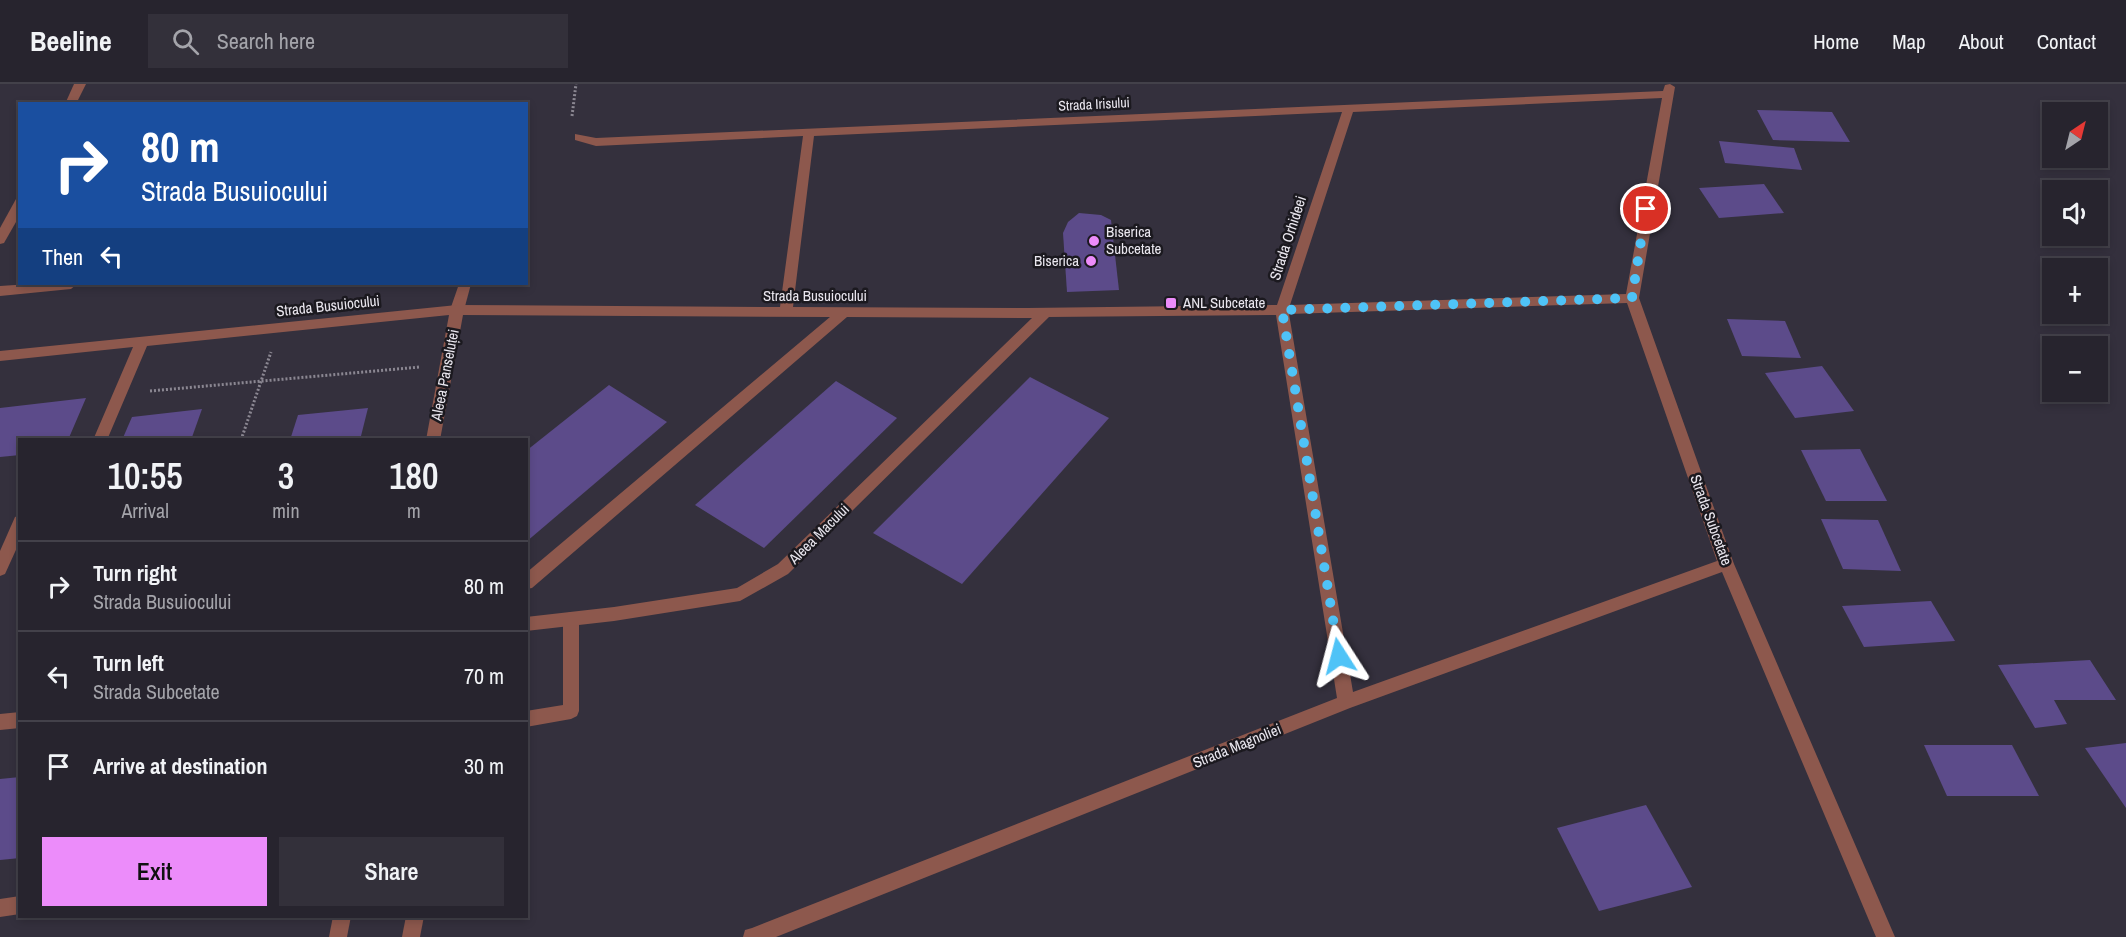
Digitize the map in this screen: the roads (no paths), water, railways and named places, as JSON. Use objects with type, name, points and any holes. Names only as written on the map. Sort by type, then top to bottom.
[{"type":"street","points":[[71,102],[80,84]]},
{"type":"street","name":"Strada Irisului","points":[[579,137],[596,142],[1348,107],[1668,89]]},
{"type":"street","name":"Strada Subcetate","points":[[1668,89],[1632,298],[1726,564],[1886,937]]},
{"type":"street","name":"Strada Orhideei","points":[[1346,702],[1282,310],[1348,107]]},
{"type":"street","points":[[786,312],[809,132]]},
{"type":"street","points":[[0,240],[18,206]]},
{"type":"street","points":[[0,291],[61,285]]},
{"type":"street","name":"Aleea Panseluței","points":[[433,438],[457,310],[465,285]]},
{"type":"street","name":"Strada Busuiocului","points":[[0,356],[457,310],[1045,313],[1282,310],[1632,298]]},
{"type":"street","points":[[528,581],[843,313]]},
{"type":"street","name":"Aleea Macului","points":[[528,624],[740,594],[783,569],[1045,313]]},
{"type":"street","points":[[101,438],[142,342]]},
{"type":"street","points":[[0,569],[18,526]]},
{"type":"street","name":"Strada Magnoliei","points":[[752,937],[1346,702],[1726,564]]},
{"type":"street","points":[[528,719],[571,711],[572,619]]},
{"type":"street","points":[[0,722],[18,720]]},
{"type":"street","points":[[0,908],[18,905]]},
{"type":"street","points":[[338,937],[342,918]]},
{"type":"street","points":[[411,937],[415,918]]},
{"type":"place","name":"Biserica Subcetate","points":[[1094,241]]},
{"type":"place","name":"Biserica","points":[[1091,261]]},
{"type":"place","name":"ANL Subcetate","points":[[1171,303]]}]
